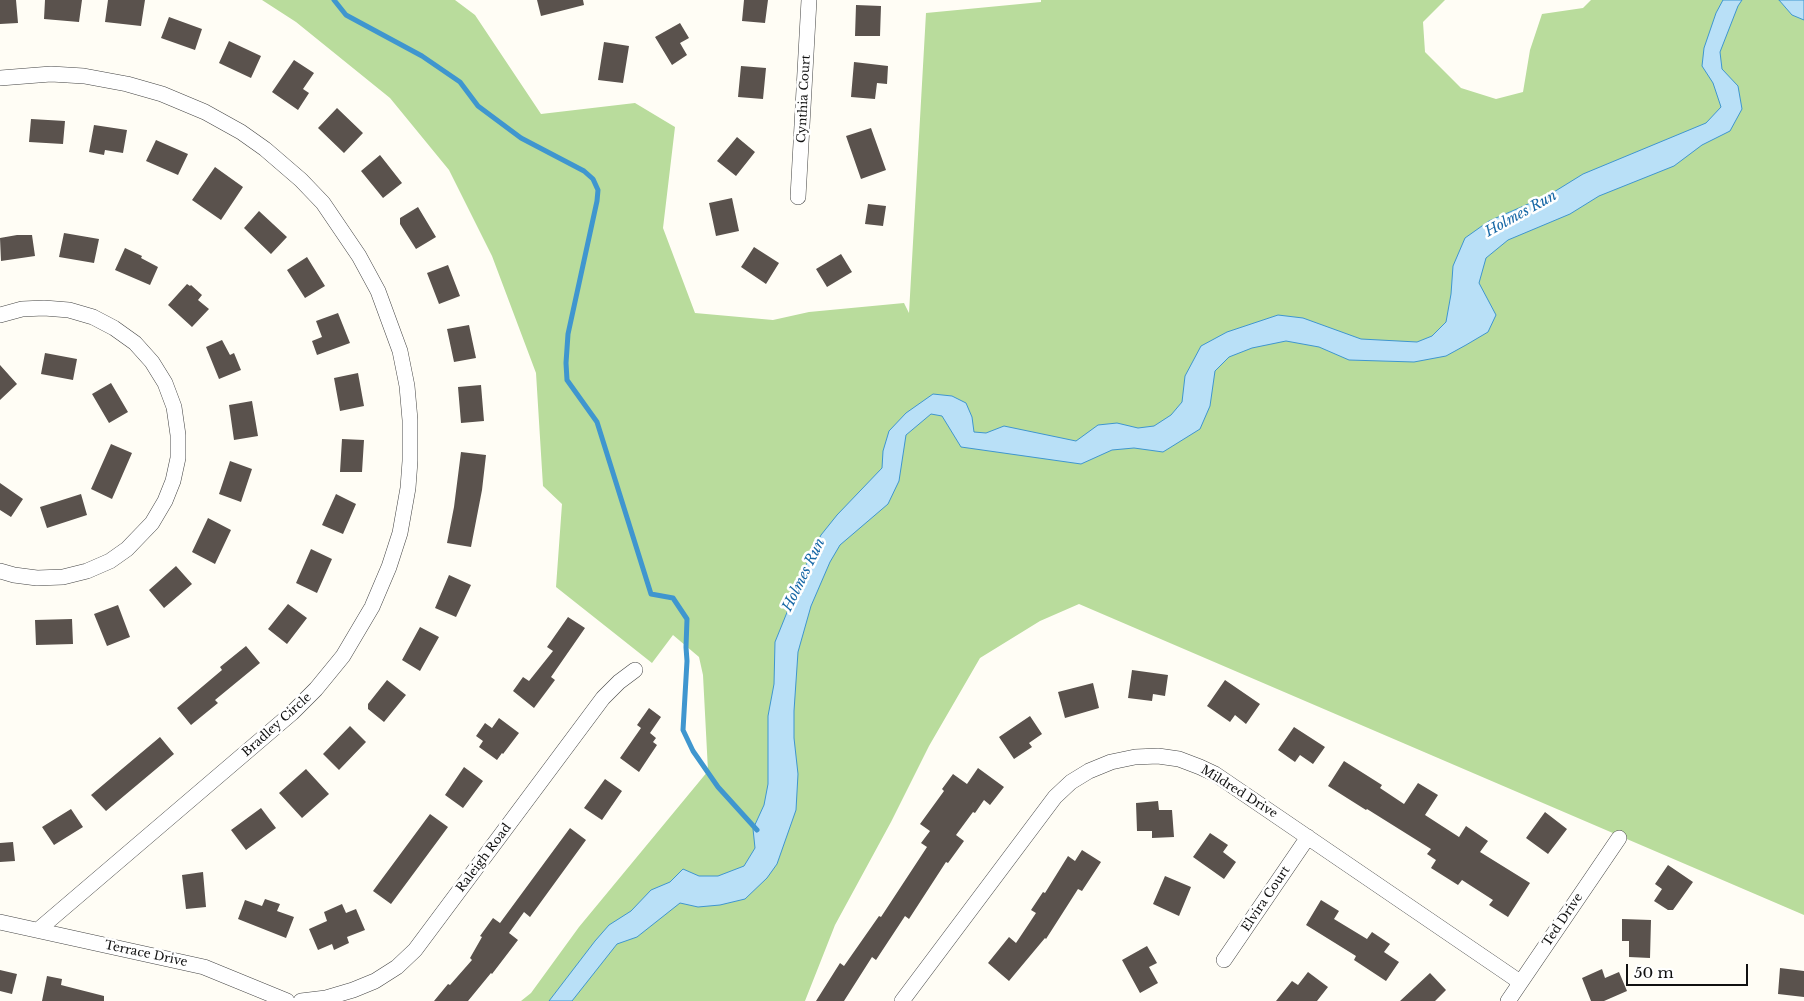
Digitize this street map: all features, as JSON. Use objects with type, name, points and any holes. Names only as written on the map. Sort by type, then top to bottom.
[{"type":"street","name":"Cynthia Court","points":[[798,197],[810,0]]},
{"type":"street","name":"Bradley Circle","points":[[0,78],[51,74],[84,76],[126,84],[162,94],[205,112],[242,132],[265,148],[301,180],[323,203],[360,256],[378,291],[400,351],[407,386],[410,420],[408,488],[400,533],[389,568],[372,607],[345,652],[316,689],[292,713],[38,930]]},
{"type":"street","points":[[0,315],[22,309],[69,310],[93,317],[114,328],[135,343],[152,362],[165,384],[174,407],[178,435],[178,458],[173,481],[165,502],[152,523],[127,549],[110,561],[87,571],[63,577],[37,578],[0,571]]},
{"type":"street","name":"Raleigh Road","points":[[301,1001],[326,998],[375,981],[397,967],[416,950],[603,698],[619,682],[635,670]]},
{"type":"street","name":"Mildred Drive","points":[[902,1001],[1055,797],[1071,782],[1089,771],[1111,762],[1135,756],[1158,756],[1179,759],[1215,774],[1520,982]]},
{"type":"street","name":"Elvira Court","points":[[1224,960],[1308,837]]},
{"type":"street","name":"Ted Drive","points":[[1508,1001],[1619,838]]},
{"type":"street","name":"Terrace Drive","points":[[0,922],[204,967],[287,1001]]},
{"type":"green space","points":[[262,0],[455,0],[475,15],[541,114],[635,103],[675,127],[663,228],[695,313],[773,320],[809,312],[904,303],[909,313],[926,13],[1041,2],[1041,0],[1445,0],[1423,22],[1425,52],[1461,88],[1496,99],[1523,92],[1530,50],[1542,14],[1583,8],[1591,0],[1804,0],[1804,915],[1079,604],[1040,621],[980,658],[929,746],[891,822],[835,925],[805,1001],[521,1001],[531,993],[579,927],[708,771],[703,675],[699,657],[673,635],[652,663],[556,587],[562,504],[543,486],[536,373],[492,256],[449,170],[390,98],[296,22]]},
{"type":"water","name":"Holmes Run","points":[[1723,0],[1742,0],[1720,52],[1722,69],[1738,86],[1742,109],[1730,131],[1702,145],[1674,166],[1599,196],[1570,214],[1508,240],[1486,258],[1479,283],[1496,315],[1488,332],[1446,356],[1414,362],[1349,360],[1319,347],[1286,341],[1252,348],[1229,357],[1215,371],[1210,406],[1200,429],[1163,452],[1134,448],[1112,450],[1081,464],[961,447],[942,416],[931,414],[906,435],[899,481],[888,504],[840,545],[830,562],[811,606],[798,652],[794,711],[794,738],[798,774],[796,810],[777,864],[767,878],[745,899],[720,905],[698,907],[680,903],[637,937],[617,944],[572,1001],[549,1001],[609,925],[631,911],[651,890],[670,882],[683,869],[699,876],[718,876],[744,866],[755,848],[753,829],[764,805],[768,784],[768,716],[774,684],[775,642],[807,563],[821,535],[837,515],[882,468],[883,451],[889,431],[906,413],[933,394],[952,396],[966,403],[972,417],[974,432],[986,433],[1004,426],[1076,441],[1098,425],[1117,423],[1138,428],[1154,426],[1171,415],[1182,402],[1185,376],[1201,346],[1227,332],[1278,315],[1303,318],[1361,339],[1417,342],[1432,336],[1446,322],[1453,266],[1465,238],[1489,221],[1549,195],[1583,174],[1706,123],[1721,107],[1713,83],[1702,66],[1704,48],[1716,13]]},
{"type":"water","points":[[1779,0],[1804,0],[1804,20],[1792,15]]},
{"type":"building","points":[[0,0],[16,0],[18,23],[0,24]]},
{"type":"building","points":[[45,0],[82,0],[79,22],[44,19]]},
{"type":"building","points":[[108,0],[145,0],[141,26],[105,22]]},
{"type":"building","points":[[537,0],[583,0],[584,5],[541,16]]},
{"type":"building","points":[[744,0],[768,0],[765,23],[742,21]]},
{"type":"building","points":[[856,5],[881,6],[880,36],[855,36]]},
{"type":"building","points":[[169,17],[202,29],[195,50],[161,38]]},
{"type":"building","points":[[680,23],[689,38],[680,43],[687,55],[672,65],[655,37]]},
{"type":"building","points":[[229,41],[261,56],[251,78],[219,63]]},
{"type":"building","points":[[604,42],[629,46],[623,83],[598,80]]},
{"type":"building","points":[[294,60],[314,73],[303,89],[309,93],[298,110],[272,92]]},
{"type":"building","points":[[854,62],[888,66],[887,84],[877,83],[875,99],[851,97]]},
{"type":"building","points":[[741,66],[766,68],[763,99],[738,97]]},
{"type":"building","points":[[337,108],[363,133],[344,153],[318,128]]},
{"type":"building","points":[[31,119],[65,121],[63,144],[29,142]]},
{"type":"building","points":[[94,125],[127,130],[123,153],[105,150],[104,155],[89,152]]},
{"type":"building","points":[[871,128],[886,170],[861,179],[846,136]]},
{"type":"building","points":[[737,137],[755,152],[736,176],[717,161]]},
{"type":"building","points":[[156,140],[188,154],[178,175],[146,161]]},
{"type":"building","points":[[380,155],[402,183],[383,198],[361,171]]},
{"type":"building","points":[[215,167],[243,187],[221,220],[192,200]]},
{"type":"building","points":[[732,198],[739,231],[716,236],[709,203]]},
{"type":"building","points":[[868,204],[886,206],[883,226],[865,224]]},
{"type":"building","points":[[418,207],[436,237],[416,249],[400,224],[400,218]]},
{"type":"building","points":[[259,211],[287,237],[271,254],[244,228]]},
{"type":"building","points":[[64,233],[99,239],[94,263],[59,257]]},
{"type":"building","points":[[32,235],[35,256],[1,261],[0,238]]},
{"type":"building","points":[[754,247],[779,263],[766,284],[741,267]]},
{"type":"building","points":[[125,248],[142,256],[141,258],[158,267],[150,285],[115,270]]},
{"type":"building","points":[[841,254],[852,272],[827,287],[816,269]]},
{"type":"building","points":[[307,257],[325,286],[305,298],[287,270]]},
{"type":"building","points":[[448,265],[460,296],[439,304],[427,273]]},
{"type":"building","points":[[187,284],[191,285],[202,295],[198,300],[209,309],[192,327],[168,305]]},
{"type":"building","points":[[338,313],[350,343],[317,355],[312,341],[322,337],[316,321]]},
{"type":"building","points":[[469,325],[476,358],[454,362],[447,329]]},
{"type":"building","points":[[222,340],[230,355],[234,353],[241,370],[219,379],[206,347]]},
{"type":"building","points":[[45,353],[77,359],[73,380],[41,374]]},
{"type":"building","points":[[0,365],[17,384],[0,400]]},
{"type":"building","points":[[358,373],[364,406],[340,411],[334,378]]},
{"type":"building","points":[[111,383],[128,412],[109,423],[92,394]]},
{"type":"building","points":[[481,385],[484,421],[461,423],[458,387]]},
{"type":"building","points":[[252,401],[258,436],[234,440],[229,405]]},
{"type":"building","points":[[342,439],[364,440],[362,472],[340,472]]},
{"type":"building","points":[[111,444],[132,453],[112,499],[91,489]]},
{"type":"building","points":[[461,452],[486,455],[482,490],[471,547],[447,543]]},
{"type":"building","points":[[230,461],[252,469],[241,502],[219,494]]},
{"type":"building","points":[[0,483],[23,499],[11,517],[0,510]]},
{"type":"building","points":[[81,494],[87,515],[47,528],[40,507]]},
{"type":"building","points":[[336,494],[356,504],[343,534],[322,525]]},
{"type":"building","points":[[208,518],[231,530],[215,564],[192,552]]},
{"type":"building","points":[[311,549],[332,559],[317,593],[296,583]]},
{"type":"building","points":[[176,566],[192,584],[164,608],[149,590]]},
{"type":"building","points":[[449,575],[471,585],[456,617],[435,608]]},
{"type":"building","points":[[288,604],[307,618],[287,644],[268,629]]},
{"type":"building","points":[[118,605],[130,637],[107,646],[94,614]]},
{"type":"building","points":[[568,617],[585,628],[551,677],[555,680],[534,708],[513,691],[523,677],[529,681],[553,651],[547,647]]},
{"type":"building","points":[[72,619],[73,644],[36,645],[35,620]]},
{"type":"building","points":[[420,627],[439,637],[420,671],[402,660]]},
{"type":"building","points":[[246,646],[260,663],[215,700],[218,703],[191,725],[177,708],[222,670],[220,667]]},
{"type":"building","points":[[1132,670],[1168,675],[1165,696],[1153,694],[1152,701],[1128,698]]},
{"type":"building","points":[[387,680],[406,695],[384,722],[368,709],[368,704]]},
{"type":"building","points":[[1225,680],[1260,704],[1246,724],[1235,715],[1230,722],[1207,706]]},
{"type":"building","points":[[1093,683],[1099,708],[1065,718],[1058,692]]},
{"type":"building","points":[[649,708],[661,717],[650,733],[656,738],[653,742],[657,745],[639,772],[620,758],[641,728],[637,725]]},
{"type":"building","points":[[1030,716],[1042,734],[1029,743],[1032,747],[1014,759],[999,737]]},
{"type":"building","points":[[499,718],[519,733],[497,760],[479,747],[483,741],[476,736],[485,723],[492,728]]},
{"type":"building","points":[[350,726],[366,742],[339,770],[323,754]]},
{"type":"building","points":[[1294,727],[1325,747],[1313,764],[1300,755],[1295,762],[1278,750]]},
{"type":"building","points":[[160,737],[174,754],[106,811],[91,795]]},
{"type":"building","points":[[1344,761],[1382,785],[1380,788],[1404,804],[1418,783],[1438,795],[1425,815],[1459,837],[1466,826],[1488,841],[1480,852],[1530,883],[1508,917],[1489,905],[1493,900],[1462,880],[1458,885],[1431,868],[1436,860],[1427,854],[1431,849],[1328,786]]},
{"type":"building","points":[[464,767],[483,781],[463,808],[445,795]]},
{"type":"building","points":[[978,768],[1004,787],[990,805],[984,800],[975,813],[973,812],[956,835],[964,841],[948,863],[946,862],[909,919],[905,916],[876,960],[872,957],[844,1001],[816,1001],[840,963],[844,966],[879,916],[881,917],[927,847],[921,843],[930,831],[920,824],[944,791],[942,789],[953,774],[967,784]]},
{"type":"building","points":[[306,769],[329,794],[302,818],[279,793]]},
{"type":"building","points":[[605,779],[622,791],[602,820],[584,808]]},
{"type":"building","points":[[1158,801],[1159,810],[1172,810],[1174,837],[1152,838],[1152,831],[1137,831],[1136,803]]},
{"type":"building","points":[[261,808],[276,828],[246,850],[231,830]]},
{"type":"building","points":[[71,809],[83,827],[54,845],[42,827]]},
{"type":"building","points":[[1545,812],[1567,829],[1548,854],[1526,838]]},
{"type":"building","points":[[430,814],[448,827],[391,904],[373,891]]},
{"type":"building","points":[[570,828],[586,840],[530,917],[524,912],[509,933],[518,940],[492,974],[468,1001],[434,1001],[472,960],[470,958],[482,937],[480,936],[493,918],[500,923]]},
{"type":"building","points":[[1210,833],[1228,845],[1223,852],[1236,862],[1224,879],[1193,857]]},
{"type":"building","points":[[13,842],[15,861],[0,862],[0,843]]},
{"type":"building","points":[[1082,850],[1101,862],[1082,891],[1078,889],[1046,939],[1009,981],[988,963],[1009,937],[1016,943],[1036,913],[1031,910],[1043,892],[1045,893],[1068,856],[1075,861]]},
{"type":"building","points":[[1668,865],[1693,882],[1673,910],[1668,910],[1654,901],[1662,889],[1655,884]]},
{"type":"building","points":[[203,872],[206,907],[186,909],[182,875]]},
{"type":"building","points":[[1165,876],[1191,887],[1179,916],[1153,904]]},
{"type":"building","points":[[265,899],[280,904],[277,911],[294,917],[286,938],[238,919],[245,900],[262,906]]},
{"type":"building","points":[[1321,900],[1339,911],[1334,919],[1367,939],[1372,932],[1390,944],[1384,952],[1399,962],[1386,981],[1354,960],[1356,956],[1306,925]]},
{"type":"building","points":[[342,904],[346,913],[356,909],[365,930],[347,937],[349,943],[334,950],[332,944],[318,950],[309,929],[327,921],[324,912]]},
{"type":"building","points":[[1622,919],[1651,920],[1650,958],[1629,957],[1629,941],[1622,941]]},
{"type":"building","points":[[1147,946],[1157,963],[1149,967],[1158,983],[1140,993],[1122,960]]},
{"type":"building","points":[[1780,968],[1804,971],[1804,997],[1778,994]]},
{"type":"building","points":[[1602,969],[1605,978],[1619,972],[1627,991],[1604,1001],[1591,1001],[1582,978]]},
{"type":"building","points":[[0,970],[17,974],[12,994],[0,991]]},
{"type":"building","points":[[1308,972],[1328,987],[1317,1001],[1276,1001],[1292,981],[1298,985]]},
{"type":"building","points":[[1430,973],[1446,990],[1435,1001],[1400,1001]]},
{"type":"building","points":[[47,976],[62,979],[61,985],[104,996],[104,1001],[42,1001]]},
{"type":"waterway","points":[[334,0],[346,15],[422,56],[460,82],[478,106],[521,138],[584,171],[593,179],[598,190],[597,201],[568,334],[567,380],[597,422],[651,594],[673,598],[687,619],[687,661],[683,730],[693,751],[718,787],[757,830]]}]
